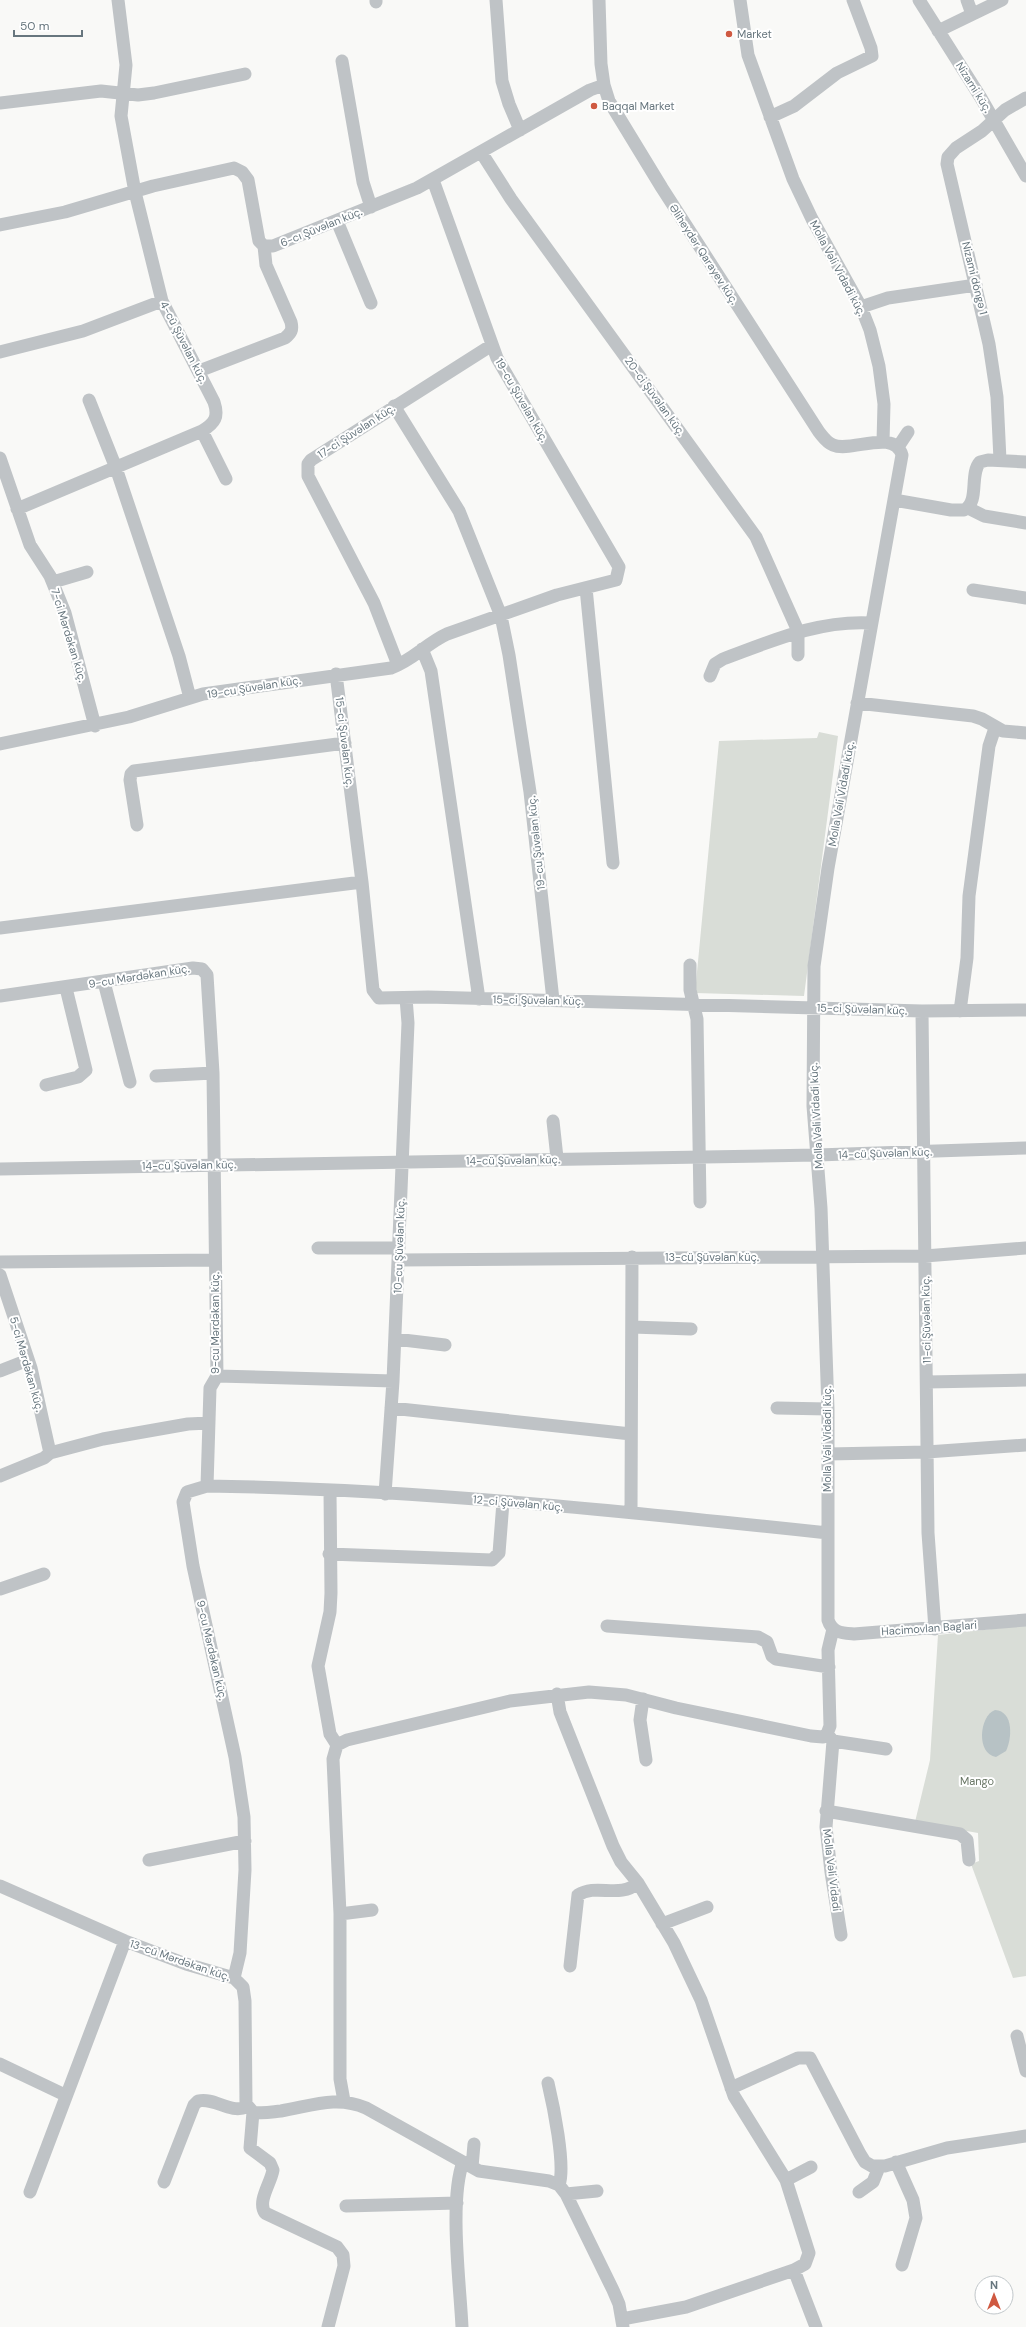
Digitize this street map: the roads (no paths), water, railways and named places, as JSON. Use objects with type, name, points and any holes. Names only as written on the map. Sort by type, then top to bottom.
[{"type":"street","name":"4-cü Şüvəlan küç.","points":[[17,509],[202,431],[212,425],[217,415],[214,402],[200,371],[162,301],[135,192],[121,116],[126,65],[118,0]]},
{"type":"street","points":[[496,0],[502,81],[509,104],[520,130]]},
{"type":"street","name":"Əliheydər Qarayev küç.","points":[[599,0],[600,49],[604,85],[613,109],[645,161],[822,436],[837,446],[883,442]]},
{"type":"street","name":"Molla Vəli Vidadi küç.","points":[[740,0],[745,44],[770,117],[804,204],[861,307],[870,330],[879,366],[884,410],[883,442]]},
{"type":"street","points":[[770,117],[794,106],[837,73],[872,56],[871,48],[853,0]]},
{"type":"street","name":"Nizami küç.","points":[[919,0],[994,120],[1026,176]]},
{"type":"street","points":[[967,0],[972,14]]},
{"type":"street","points":[[938,31],[1002,0]]},
{"type":"street","points":[[342,61],[363,182],[371,207]]},
{"type":"street","points":[[0,103],[101,91],[124,94],[154,93],[245,74]]},
{"type":"street","name":"6-cı Şüvəlan küç.","points":[[0,225],[65,212],[135,192],[222,170],[238,170],[248,180],[259,241],[264,246],[277,245],[433,180],[590,90],[604,85]]},
{"type":"street","name":"Nizami döngə 1","points":[[1000,460],[997,397],[990,344],[946,164],[951,152],[982,131],[1005,110],[1026,98]]},
{"type":"street","name":"20-ci Şüvəlan küç.","points":[[481,152],[511,199],[756,537],[798,631],[798,654]]},
{"type":"street","name":"19-cu Şüvəlan küç.","points":[[0,744],[129,718],[190,698],[398,665],[432,641],[447,634],[558,596],[616,580],[620,572],[619,567],[497,358],[433,180]]},
{"type":"street","points":[[337,221],[371,303]]},
{"type":"street","points":[[200,371],[285,338],[290,334],[292,328],[291,322],[266,265],[264,246]]},
{"type":"street","points":[[861,307],[888,298],[976,285]]},
{"type":"street","points":[[0,352],[84,331],[162,301]]},
{"type":"street","name":"17-ci Şüvəlan küç.","points":[[398,665],[374,603],[308,476],[307,470],[311,460],[492,345]]},
{"type":"street","points":[[89,400],[116,468],[179,656],[190,698]]},
{"type":"street","name":"19-cu Şüvəlan küç.","points":[[394,406],[459,511],[501,616],[509,654],[530,792],[553,1000]]},
{"type":"street","points":[[202,431],[226,479]]},
{"type":"street","points":[[883,442],[890,442],[898,447],[908,432]]},
{"type":"street","name":"Molla Vəli Vidadi küç.","points":[[833,1629],[830,1626],[827,1614],[828,1409],[823,1256],[814,1106],[813,1007],[818,934],[871,623],[902,460],[898,447]]},
{"type":"street","name":"7-ci Mərdəkan küç.","points":[[0,458],[30,545],[53,582],[65,613],[95,726]]},
{"type":"street","points":[[968,508],[971,502],[978,465],[984,460],[1026,462]]},
{"type":"street","points":[[894,500],[952,510],[968,508],[984,516],[1026,522]]},
{"type":"street","points":[[53,582],[87,572]]},
{"type":"street","points":[[586,588],[613,863]]},
{"type":"street","points":[[972,590],[1026,598]]},
{"type":"street","points":[[710,676],[715,664],[723,659],[798,631],[839,623],[871,623]]},
{"type":"street","points":[[422,649],[431,671],[479,999]]},
{"type":"street","name":"15-ci Şüvəlan küç.","points":[[336,674],[375,995],[384,999],[406,998],[694,1003],[960,1012],[1026,1010]]},
{"type":"street","points":[[857,703],[973,716],[982,719],[995,728],[1026,733]]},
{"type":"street","points":[[960,1012],[967,958],[970,889],[990,746],[995,728]]},
{"type":"street","points":[[137,825],[130,780],[131,774],[134,771],[345,743]]},
{"type":"street","points":[[0,928],[362,882]]},
{"type":"street","points":[[690,965],[690,990],[697,1019],[700,1202]]},
{"type":"street","name":"9-cu Mərdəkan küç.","points":[[0,996],[66,988],[193,968],[202,969],[207,976],[213,1073],[216,1376],[210,1388],[207,1486],[187,1492],[183,1502],[193,1566],[216,1664],[241,1788],[245,1841],[240,1953],[234,1978]]},
{"type":"street","points":[[104,982],[130,1082]]},
{"type":"street","points":[[46,1085],[78,1076],[86,1070],[66,988]]},
{"type":"street","name":"10-cu Şüvəlan küç.","points":[[385,1494],[393,1382],[399,1254],[408,1023],[406,998]]},
{"type":"street","name":"11-ci Şüvəlan küç.","points":[[922,1011],[922,1152],[926,1256],[928,1550],[935,1628]]},
{"type":"street","points":[[156,1076],[213,1073]]},
{"type":"street","points":[[553,1121],[557,1158]]},
{"type":"street","name":"14-cü Şüvəlan küç.","points":[[0,1168],[817,1155],[1026,1148]]},
{"type":"street","name":"13-cü Şüvəlan küç.","points":[[318,1248],[399,1254],[632,1257],[926,1256],[1026,1248]]},
{"type":"street","points":[[631,1512],[632,1257]]},
{"type":"street","points":[[0,1262],[214,1260]]},
{"type":"street","name":"5-ci Mərdəkan küç.","points":[[0,1275],[28,1360],[50,1453]]},
{"type":"street","points":[[632,1327],[691,1329]]},
{"type":"street","points":[[395,1339],[445,1345]]},
{"type":"street","points":[[0,1371],[28,1360]]},
{"type":"street","points":[[216,1376],[393,1382]]},
{"type":"street","points":[[927,1382],[1026,1380]]},
{"type":"street","points":[[391,1408],[631,1434]]},
{"type":"street","points":[[777,1408],[828,1409]]},
{"type":"street","points":[[0,1476],[44,1458],[50,1453],[103,1439],[188,1424],[209,1423]]},
{"type":"street","points":[[828,1454],[927,1452],[1026,1445]]},
{"type":"street","name":"12-ci Şüvəlan küç.","points":[[207,1486],[330,1491],[503,1502],[631,1512],[828,1533]]},
{"type":"street","points":[[330,1491],[329,1554],[332,1593],[330,1612],[318,1666],[330,1734],[336,1745],[332,1759],[340,1914],[340,2079],[344,2101]]},
{"type":"street","points":[[329,1554],[492,1560],[499,1553],[503,1502]]},
{"type":"street","points":[[0,1589],[44,1574]]},
{"type":"street","name":"Hacimovlan Baglari","points":[[833,1629],[837,1632],[854,1634],[1026,1620]]},
{"type":"street","points":[[607,1626],[758,1637],[767,1642],[772,1656],[776,1659],[829,1667]]},
{"type":"street","name":"Molla Vəli Vidadi","points":[[833,1629],[829,1643],[830,1738],[826,1811],[827,1842],[841,1935]]},
{"type":"street","points":[[336,1745],[347,1740],[510,1701],[557,1694],[602,1692],[643,1699],[811,1736],[830,1738],[886,1749]]},
{"type":"street","points":[[548,2083],[554,2109],[562,2190],[613,2290],[622,2323],[686,2307],[794,2270],[805,2264],[809,2253],[786,2180],[741,2108],[731,2088],[701,2000],[662,1924],[638,1883],[622,1862],[613,1846],[560,1712],[557,1694]]},
{"type":"street","points":[[643,1699],[640,1720],[646,1760]]},
{"type":"street","points":[[826,1811],[960,1834],[967,1840],[969,1860]]},
{"type":"street","points":[[149,1860],[245,1841]]},
{"type":"street","points":[[570,1966],[578,1895],[585,1891],[624,1891],[638,1883]]},
{"type":"street","name":"13-cü Mərdəkan küç.","points":[[0,1886],[125,1941],[186,1964],[234,1978],[243,1987],[250,2109],[250,2148],[270,2163],[273,2170],[263,2202],[263,2210],[265,2213],[336,2247],[343,2255],[344,2266],[328,2327]]},
{"type":"street","points":[[662,1924],[707,1907]]},
{"type":"street","points":[[340,1914],[372,1910]]},
{"type":"street","points":[[30,2192],[65,2095],[125,1941]]},
{"type":"street","points":[[1017,2036],[1026,2071]]},
{"type":"street","points":[[731,2088],[798,2058],[810,2058],[860,2154],[865,2162],[872,2166],[879,2167],[947,2148],[1026,2136]]},
{"type":"street","points":[[0,2064],[65,2095]]},
{"type":"street","points":[[164,2182],[194,2105],[198,2101],[208,2101],[236,2109],[250,2109],[268,2113],[344,2101],[366,2108],[468,2165],[487,2173],[549,2181],[562,2190],[597,2190]]},
{"type":"street","points":[[462,2327],[457,2203],[458,2180],[468,2165],[474,2144]]},
{"type":"street","points":[[896,2162],[913,2200],[916,2218],[902,2265]]},
{"type":"street","points":[[786,2180],[811,2167]]},
{"type":"street","points":[[859,2192],[873,2182],[879,2167]]},
{"type":"street","points":[[346,2206],[457,2203]]},
{"type":"street","points":[[794,2270],[816,2327]]},
{"type":"place","name":"Market","points":[[729,34]]},
{"type":"place","name":"Baqqal Market","points":[[594,106]]},
{"type":"park label","name":"Mango","points":[[977,1781]]}]
